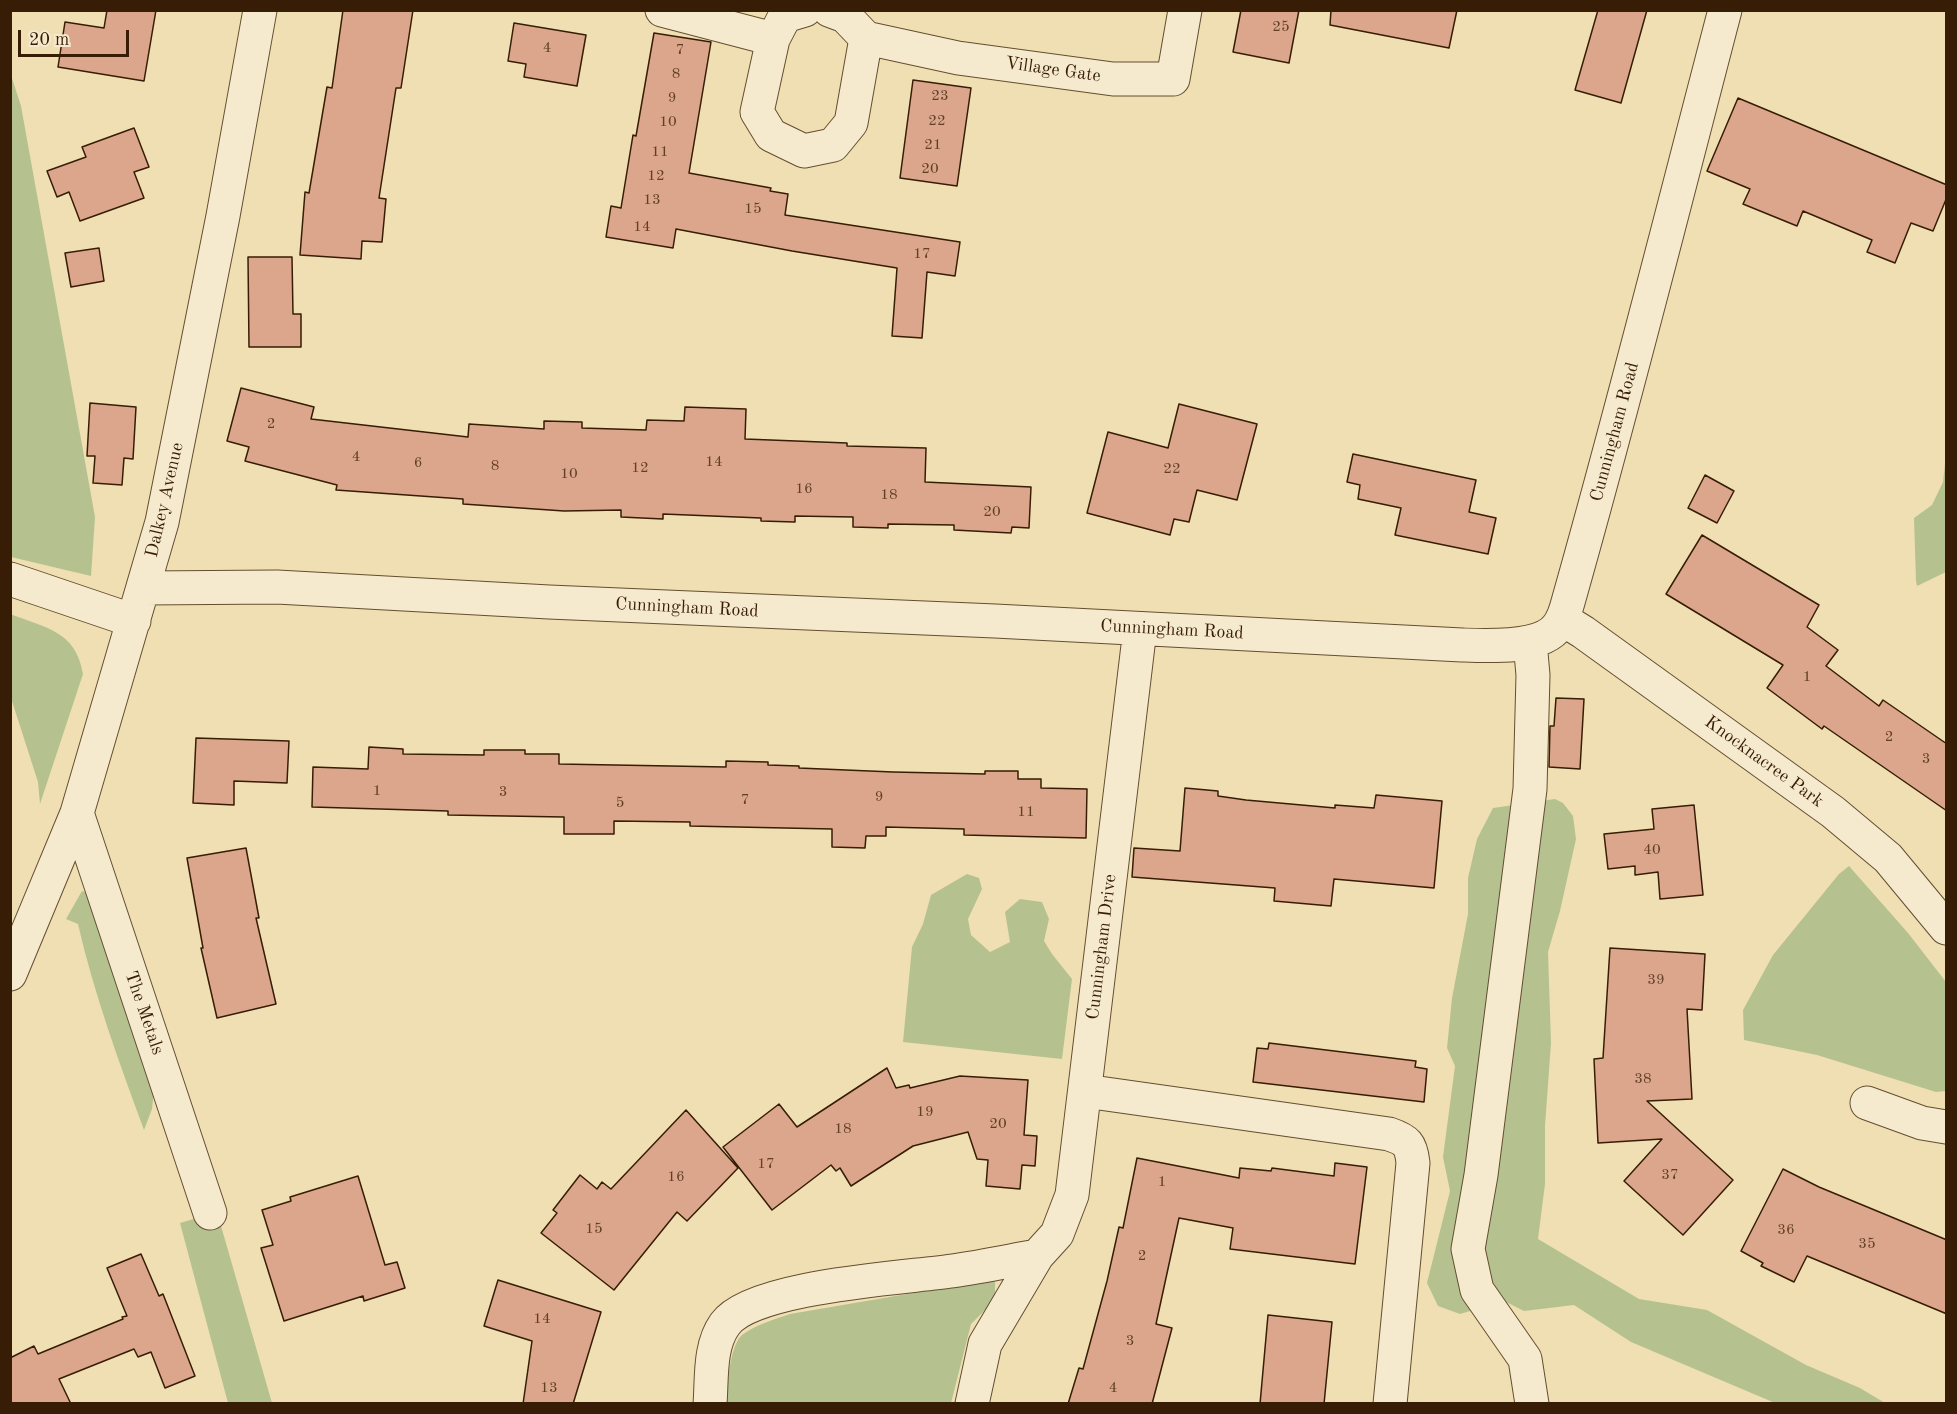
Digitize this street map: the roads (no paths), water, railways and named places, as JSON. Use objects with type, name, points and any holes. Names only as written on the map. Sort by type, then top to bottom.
[{"type":"street","name":"Dalkey Avenue","points":[[10,974],[77,813],[162,522],[223,216],[260,10]]},
{"type":"street","points":[[662,10],[772,39]]},
{"type":"street","points":[[805,10],[785,16],[772,39],[757,112],[771,135],[804,151],[833,145],[851,123],[866,38],[845,16],[829,10]]},
{"type":"street","name":"Village Gate","points":[[866,38],[958,58],[1113,79],[1173,79],[1185,10]]},
{"type":"street","name":"Cunningham Road","points":[[144,588],[277,587],[1477,646],[1530,642],[1557,629],[1562,620],[1621,415],[1725,10]]},
{"type":"street","points":[[10,579],[134,621]]},
{"type":"street","name":"Knocknacree Park","points":[[1562,620],[1833,812],[1888,858],[1947,928]]},
{"type":"street","name":"Cunningham Drive","points":[[972,1404],[985,1344],[1037,1256],[1057,1234],[1072,1195],[1140,629]]},
{"type":"street","points":[[1530,642],[1533,675],[1530,789],[1481,1175],[1468,1249],[1477,1290],[1525,1359],[1532,1404]]},
{"type":"street","name":"The Metals","points":[[77,813],[210,1213]]},
{"type":"street","points":[[1085,1091],[1389,1134],[1402,1139],[1411,1149],[1413,1163],[1390,1404]]},
{"type":"street","points":[[1867,1103],[1922,1123],[1947,1127]]},
{"type":"street","points":[[710,1404],[718,1335],[726,1322],[738,1311],[767,1299],[803,1290],[954,1270],[1037,1256]]}]
